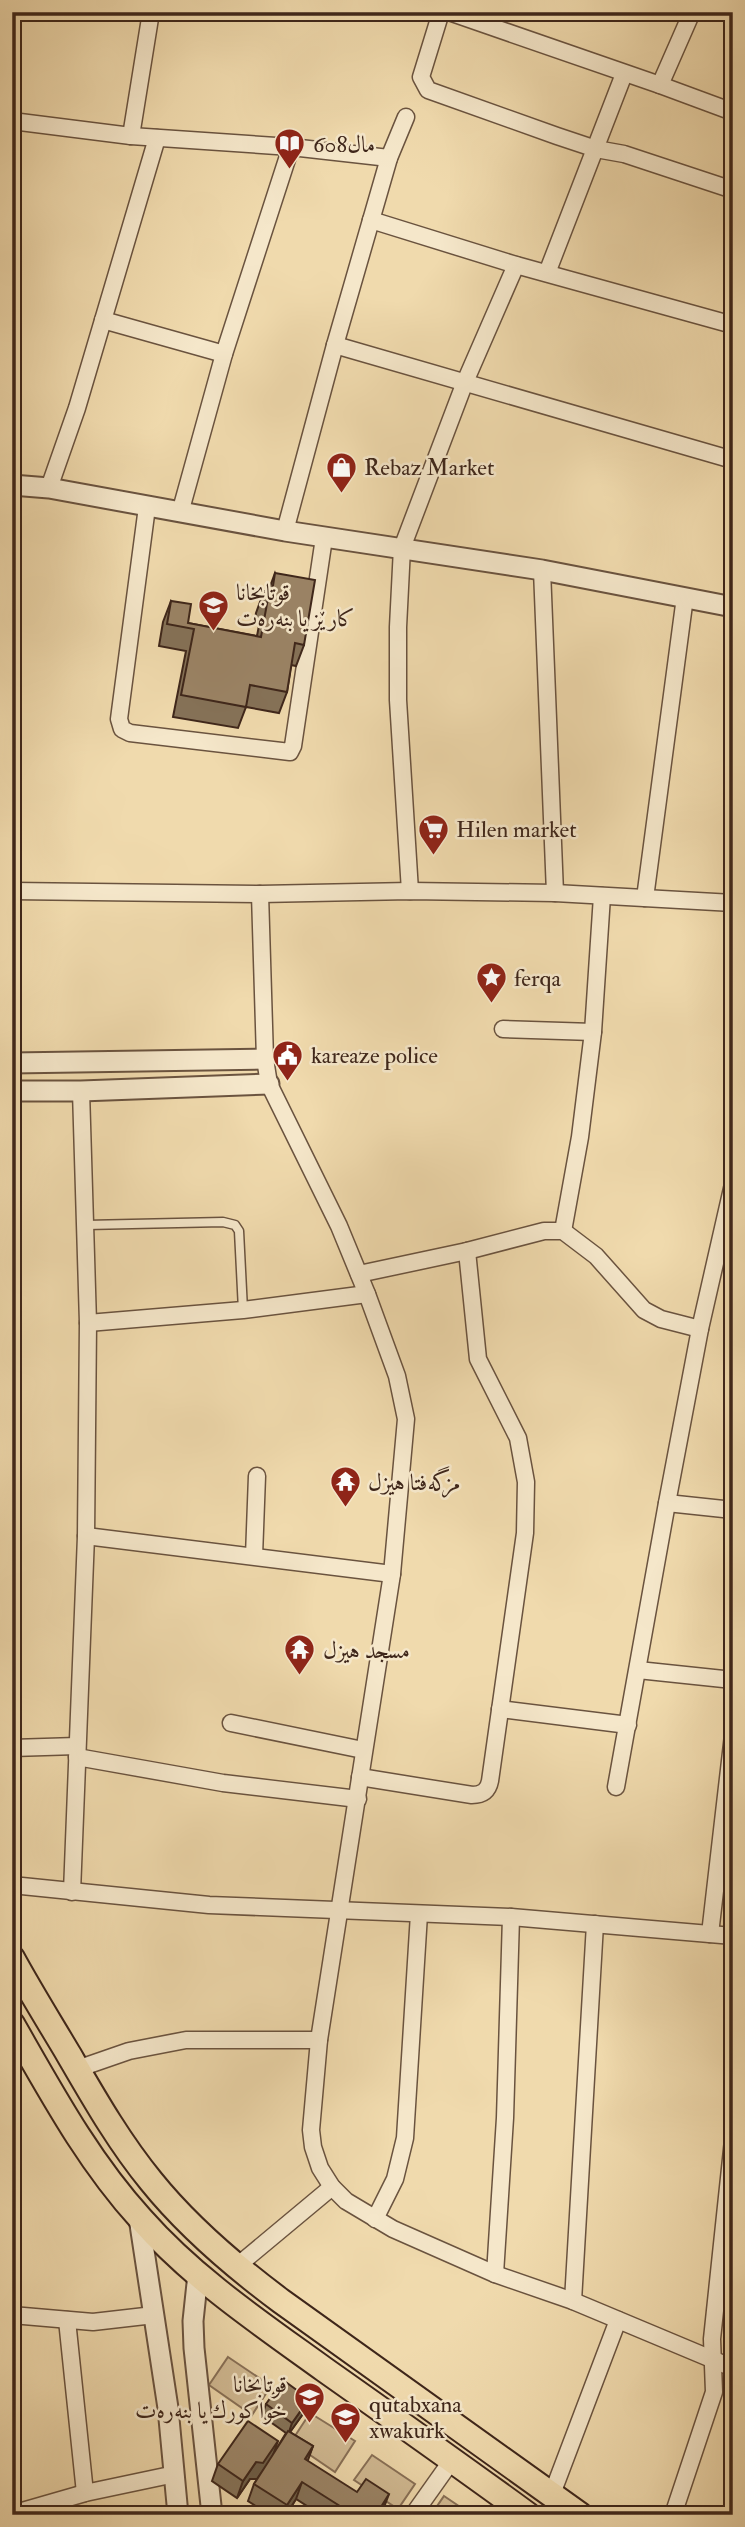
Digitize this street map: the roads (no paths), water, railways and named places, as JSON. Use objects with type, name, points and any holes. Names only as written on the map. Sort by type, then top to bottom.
[{"type":"main road","points":[[12,1958],[111,2126],[153,2184],[236,2267],[580,2515]]},
{"type":"main road","points":[[12,2024],[69,2123],[139,2218],[222,2297],[528,2515]]},
{"type":"street","points":[[131,135],[150,12]]},
{"type":"street","points":[[441,12],[421,77],[428,90],[596,149],[624,154],[733,190]]},
{"type":"street","points":[[449,12],[733,112]]},
{"type":"street","points":[[660,85],[692,12]]},
{"type":"street","points":[[547,273],[624,74]]},
{"type":"street","points":[[285,531],[389,158],[406,117]]},
{"type":"street","points":[[12,121],[157,138],[291,146],[389,158]]},
{"type":"street","points":[[49,488],[157,138]]},
{"type":"street","points":[[180,513],[224,354],[291,146]]},
{"type":"street","points":[[371,220],[516,265],[733,326]]},
{"type":"street","points":[[410,891],[398,700],[402,548],[465,382],[516,265]]},
{"type":"street","points":[[103,320],[224,354]]},
{"type":"street","points":[[335,345],[733,460]]},
{"type":"street","points":[[12,485],[49,488],[324,538],[542,570],[733,607]]},
{"type":"street","points":[[147,507],[119,719],[122,729],[130,733],[290,752],[324,538]]},
{"type":"street","points":[[542,570],[555,893]]},
{"type":"street","points":[[645,898],[685,597]]},
{"type":"street","points":[[12,891],[555,893],[733,904]]},
{"type":"street","points":[[260,894],[265,1059],[269,1084],[340,1226],[397,1376],[406,1419],[392,1573],[319,2040],[311,2130],[313,2147],[320,2168],[332,2187],[346,2201],[375,2219],[495,2274],[573,2301],[733,2368]]},
{"type":"street","points":[[563,1231],[580,1137],[593,1032],[602,896]]},
{"type":"street","points":[[503,1029],[593,1032]]},
{"type":"street","points":[[12,1063],[265,1059]]},
{"type":"street","points":[[12,1091],[269,1084]]},
{"type":"street","points":[[72,1892],[86,1536],[88,1323],[81,1091]]},
{"type":"street","points":[[616,1787],[700,1329],[730,1214],[733,1184]]},
{"type":"street","points":[[359,1274],[544,1231],[563,1231],[596,1256],[643,1310],[661,1319],[700,1329]]},
{"type":"street","points":[[360,1777],[479,1795],[489,1787],[525,1533],[526,1482],[518,1438],[478,1359],[467,1251]]},
{"type":"street","points":[[88,1323],[243,1310],[367,1294]]},
{"type":"street","points":[[254,1556],[257,1476]]},
{"type":"street","points":[[667,1503],[733,1510]]},
{"type":"street","points":[[86,1536],[392,1573]]},
{"type":"street","points":[[638,1670],[733,1680]]},
{"type":"street","points":[[500,1709],[628,1725]]},
{"type":"street","points":[[231,1723],[363,1750]]},
{"type":"street","points":[[710,1934],[733,1735]]},
{"type":"street","points":[[12,1748],[77,1751],[223,1783],[358,1799]]},
{"type":"street","points":[[12,1885],[209,1905],[511,1917],[733,1936]]},
{"type":"street","points":[[375,2219],[395,2179],[405,2138],[419,1914]]},
{"type":"street","points":[[495,2274],[505,2118],[511,1917]]},
{"type":"street","points":[[573,2301],[595,1924]]},
{"type":"street","points":[[77,2070],[129,2051],[186,2040],[319,2040]]},
{"type":"street","points":[[673,2515],[714,2392],[712,2339],[733,2140]]},
{"type":"street","points":[[236,2267],[332,2187]]},
{"type":"street","points":[[139,2218],[175,2474],[178,2515]]},
{"type":"street","points":[[198,2274],[193,2321],[194,2348],[212,2515]]},
{"type":"street","points":[[12,2315],[116,2321],[154,2315]]},
{"type":"street","points":[[67,2320],[85,2493]]},
{"type":"street","points":[[552,2494],[618,2320]]},
{"type":"street","points":[[413,2515],[452,2460]]},
{"type":"street","points":[[12,2514],[85,2493],[175,2474]]},
{"type":"lane","points":[[86,1225],[223,1222],[235,1225],[239,1231],[243,1310]]},
{"type":"place","name":"مال608","points":[[290,171]]},
{"type":"place","name":"Rebaz Market","points":[[341,494]]},
{"type":"place","name":"قوتابخانا کارێز یا بنەرەت","points":[[213,632]]},
{"type":"place","name":"Hilen market","points":[[433,856]]},
{"type":"place","name":"ferqa","points":[[491,1005]]},
{"type":"place","name":"kareaze police","points":[[288,1082]]},
{"type":"place","name":"مزگەفتا هیزل","points":[[345,1509]]},
{"type":"place","name":"مسجد هيزل","points":[[300,1677]]},
{"type":"place","name":"قوتابخانا خواکورك یا بنەرەت","points":[[310,2424]]},
{"type":"place","name":"qutabxana xwakurk","points":[[346,2444]]}]
